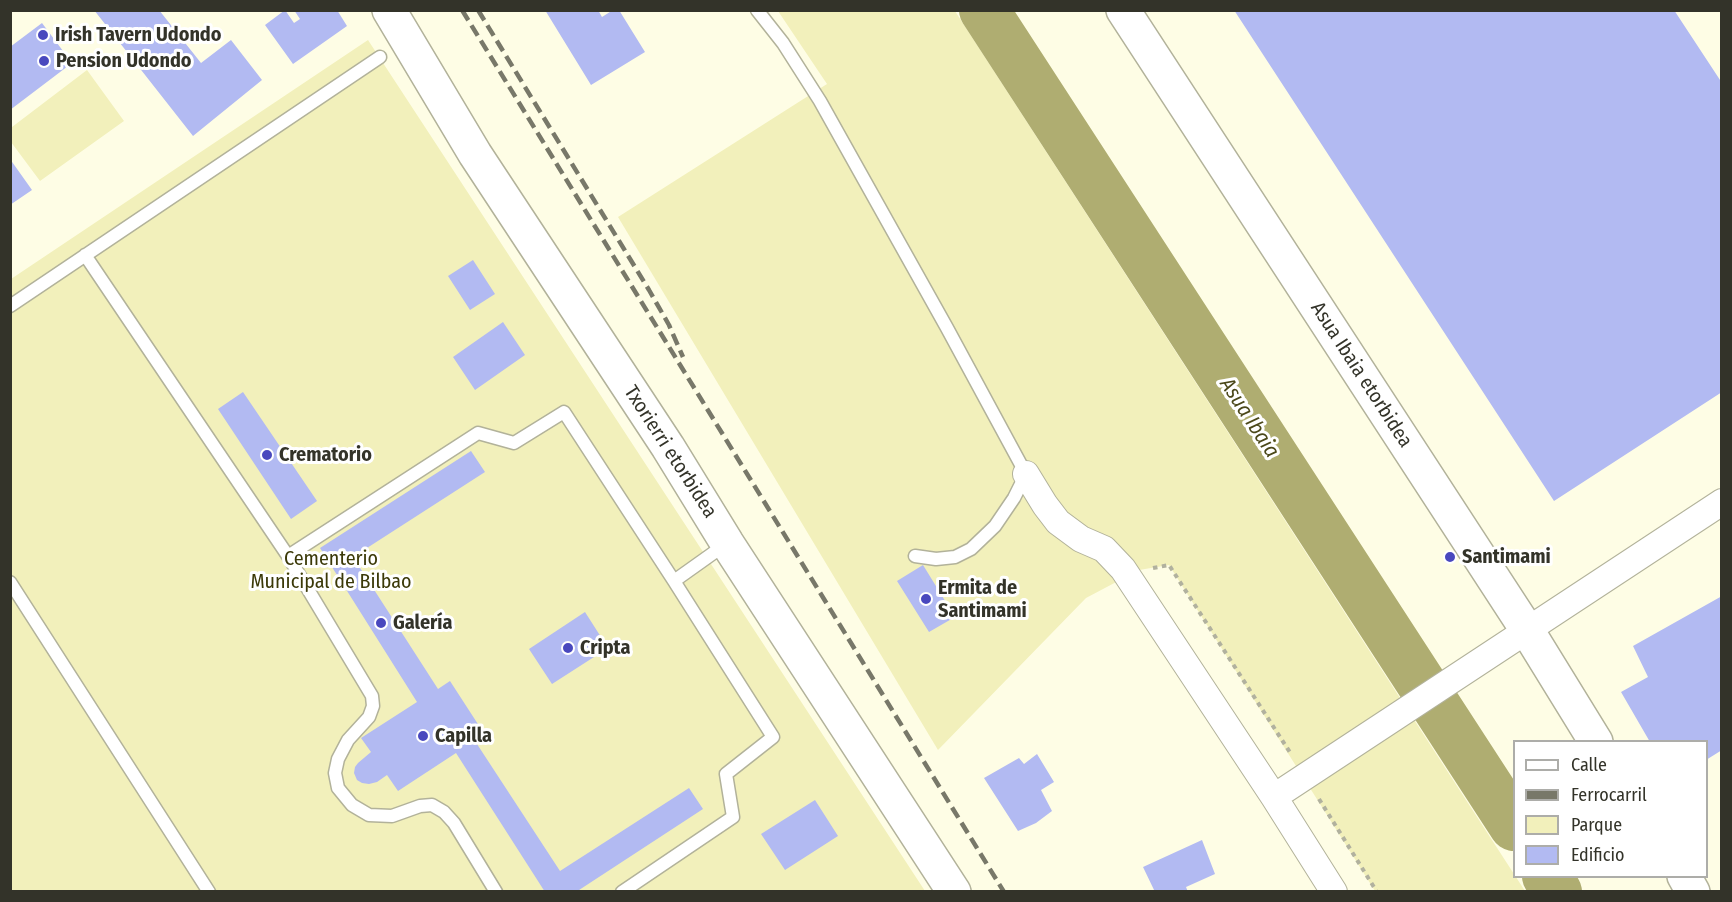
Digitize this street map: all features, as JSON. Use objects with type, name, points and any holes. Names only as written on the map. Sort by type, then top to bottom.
[{"type":"street","name":"Txorierri etorbidea","points":[[390,10],[475,154],[954,891]]},
{"type":"street","name":"Asua Ibaia etorbidea","points":[[1123,10],[1527,630],[1595,740]]},
{"type":"street","points":[[1026,474],[1045,505],[1059,522],[1081,539],[1104,549],[1123,569],[1334,891]]},
{"type":"street","points":[[1274,797],[1722,502]]},
{"type":"street","points":[[1685,878],[1693,891]]},
{"type":"lane","points":[[757,10],[783,43],[820,101],[1026,474],[1014,498],[995,526],[971,549],[955,557],[936,559],[915,556]]},
{"type":"lane","points":[[10,306],[380,57]]},
{"type":"lane","points":[[85,255],[288,556],[372,696],[373,706],[369,717],[348,740],[338,759],[335,773],[338,788],[352,805],[369,815],[392,816],[420,806],[432,805],[444,812],[454,823],[496,891]]},
{"type":"lane","points":[[288,556],[478,433],[514,443],[564,412],[773,736],[726,774],[733,817],[622,891]]},
{"type":"lane","points":[[674,581],[728,543]]},
{"type":"lane","points":[[10,582],[209,891]]},
{"type":"path","points":[[1123,569],[1139,570],[1169,565],[1377,891]]},
{"type":"green space","points":[[778,11],[955,11],[1513,872],[1513,878],[1517,878],[1525,891],[1375,891],[1169,565],[1139,570],[1086,598],[938,750],[618,217],[827,84]]},
{"type":"green space","name":"Cementerio Municipal de Bilbao","points":[[368,40],[925,891],[11,892],[11,279]]},
{"type":"green space","points":[[87,70],[124,121],[40,181],[11,142],[11,126]]},
{"type":"building","points":[[94,10],[159,10],[201,63],[231,40],[262,80],[193,136]]},
{"type":"building","points":[[285,10],[294,23],[300,19],[294,10],[337,10],[347,26],[293,64],[265,25]]},
{"type":"building","points":[[545,10],[598,10],[602,17],[613,10],[619,10],[645,52],[591,85]]},
{"type":"building","points":[[1234,10],[1674,10],[1722,83],[1722,392],[1554,501]]},
{"type":"building","points":[[42,23],[72,63],[10,110],[10,47]]},
{"type":"building","points":[[10,159],[32,190],[10,205]]},
{"type":"building","points":[[473,260],[495,294],[470,310],[448,276]]},
{"type":"building","points":[[503,322],[525,355],[475,390],[453,357]]},
{"type":"building","name":"Crematorio","points":[[243,392],[317,501],[291,519],[218,409]]},
{"type":"building","points":[[471,451],[485,472],[353,557],[438,689],[450,681],[485,735],[475,741],[560,871],[689,788],[703,809],[576,892],[545,892],[456,753],[398,791],[387,775],[369,784],[357,780],[354,773],[358,763],[371,752],[361,738],[417,702],[320,548]]},
{"type":"building","name":"Ermita de Santimami","points":[[923,565],[955,617],[929,632],[897,581]]},
{"type":"building","points":[[1722,596],[1722,750],[1708,759],[1708,740],[1649,740],[1621,692],[1648,677],[1633,646]]},
{"type":"building","name":"Cripta","points":[[585,612],[608,648],[552,684],[529,649]]},
{"type":"building","points":[[1037,754],[1054,782],[1041,790],[1052,811],[1036,823],[1018,831],[984,778],[1019,758],[1024,764]]},
{"type":"building","points":[[815,800],[838,836],[785,870],[761,834]]},
{"type":"building","points":[[1202,840],[1215,874],[1186,887],[1188,892],[1155,892],[1143,867]]},
{"type":"waterway","name":"Asua Ibaia","points":[[984,10],[1513,824]]},
{"type":"waterway","name":"Asua Ibaia","points":[[1548,878],[1557,892]]},
{"type":"railway","points":[[462,10],[1004,892]]},
{"type":"railway","points":[[478,10],[649,290],[669,325],[683,357]]},
{"type":"place","name":"Irish Tavern Udondo","points":[[43,35]]},
{"type":"place","name":"Pension Udondo","points":[[44,61]]},
{"type":"place","name":"Crematorio","points":[[267,455]]},
{"type":"place","name":"Santimami","points":[[1450,557]]},
{"type":"place","name":"Ermita de Santimami","points":[[926,599]]},
{"type":"place","name":"Galería","points":[[381,623]]},
{"type":"place","name":"Cripta","points":[[568,648]]},
{"type":"place","name":"Capilla","points":[[423,736]]}]
